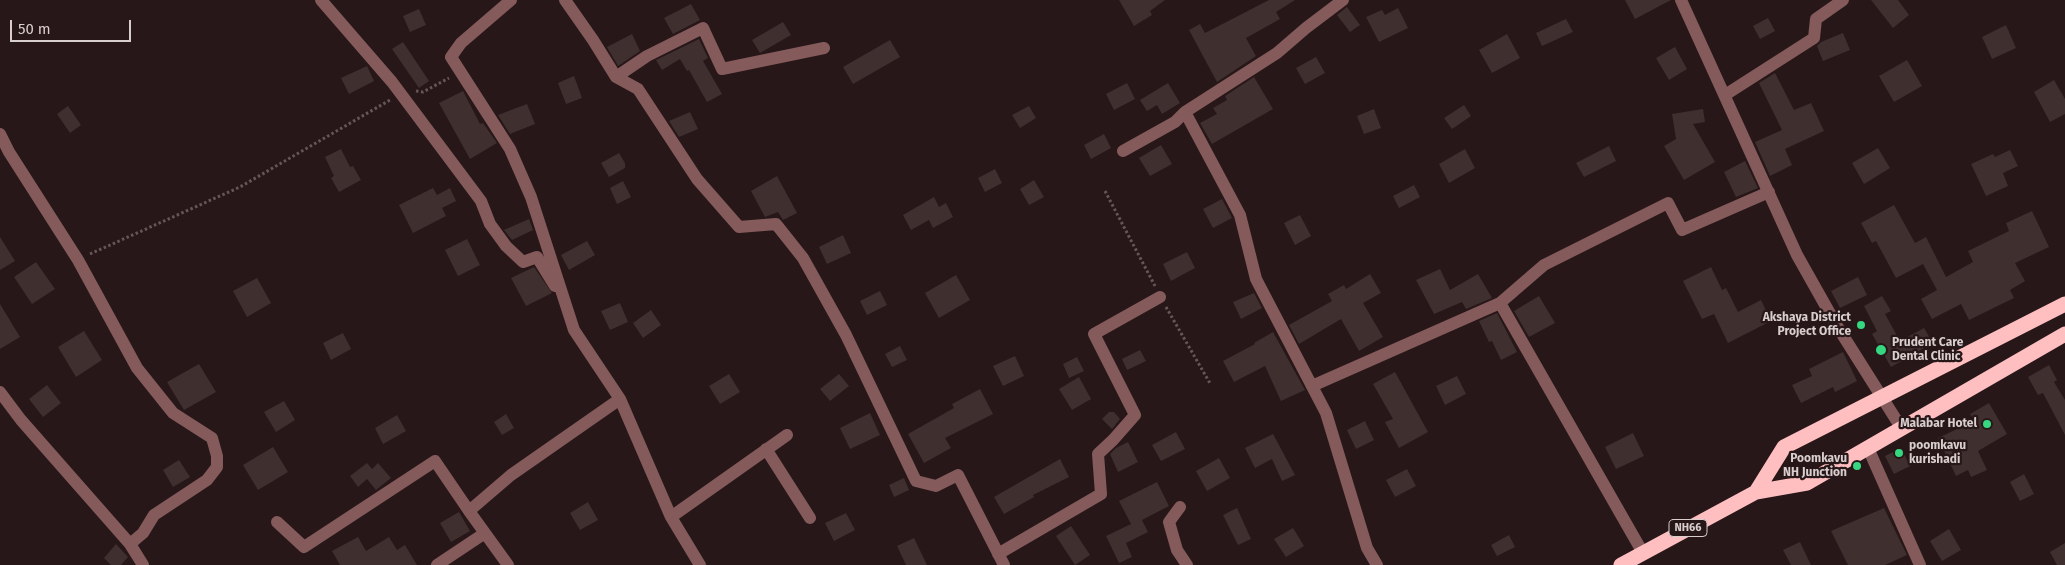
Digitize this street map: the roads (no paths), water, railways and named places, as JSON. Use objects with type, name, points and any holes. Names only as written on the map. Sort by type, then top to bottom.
[{"type":"highway","points":[[1756,492],[1784,447],[2065,304]]},
{"type":"highway","points":[[1756,492],[1807,483],[2065,334]]},
{"type":"highway","name":"NH66","points":[[1621,565],[1756,492]]},
{"type":"street","points":[[321,0],[401,94],[480,201],[490,224],[506,246],[523,262],[537,257],[565,302]]},
{"type":"street","points":[[512,0],[461,43],[451,57],[510,149],[531,197],[574,330],[620,399],[671,517],[700,565]]},
{"type":"street","points":[[565,0],[593,40],[616,78],[638,89],[697,178],[739,227],[776,224],[803,258],[846,335],[916,481],[936,486],[958,475],[1001,559],[1101,494],[1098,454],[1114,440],[1134,415],[1094,334],[1160,297]]},
{"type":"street","points":[[1123,151],[1175,122],[1185,112],[1277,53],[1343,0]]},
{"type":"street","points":[[1681,0],[1798,255],[1824,302],[1902,429]]},
{"type":"street","points":[[1725,95],[1814,38],[1816,18],[1843,0]]},
{"type":"street","points":[[616,78],[647,56],[703,28],[722,68],[824,48]]},
{"type":"street","points":[[1185,112],[1240,214],[1256,280],[1326,413],[1367,548],[1376,565]]},
{"type":"street","points":[[0,134],[9,152],[78,260],[137,368],[173,412],[188,424],[212,438],[217,456],[217,467],[207,480],[154,515],[143,533],[130,544]]},
{"type":"street","points":[[1312,386],[1500,303],[1544,265],[1668,203],[1682,230],[1768,192]]},
{"type":"street","points":[[1500,303],[1642,553]]},
{"type":"street","points":[[0,392],[21,420],[130,544],[143,565]]},
{"type":"street","points":[[469,511],[510,475],[620,399]]},
{"type":"street","points":[[671,517],[787,435]]},
{"type":"street","points":[[1868,448],[1920,565]]},
{"type":"street","points":[[766,449],[810,518]]},
{"type":"street","points":[[277,522],[304,546],[435,461],[508,565]]},
{"type":"street","points":[[1180,507],[1169,522],[1177,550],[1187,565]]},
{"type":"street","points":[[437,565],[485,533]]},
{"type":"place","name":"Akshaya District Project Office","points":[[1861,325]]},
{"type":"place","name":"Prudent Care Dental Clinic","points":[[1881,350]]},
{"type":"place","name":"Malabar Hotel","points":[[1987,424]]},
{"type":"place","name":"poomkavu kurishadi","points":[[1899,453]]},
{"type":"place","name":"Poomkavu NH Junction","points":[[1857,466]]}]
